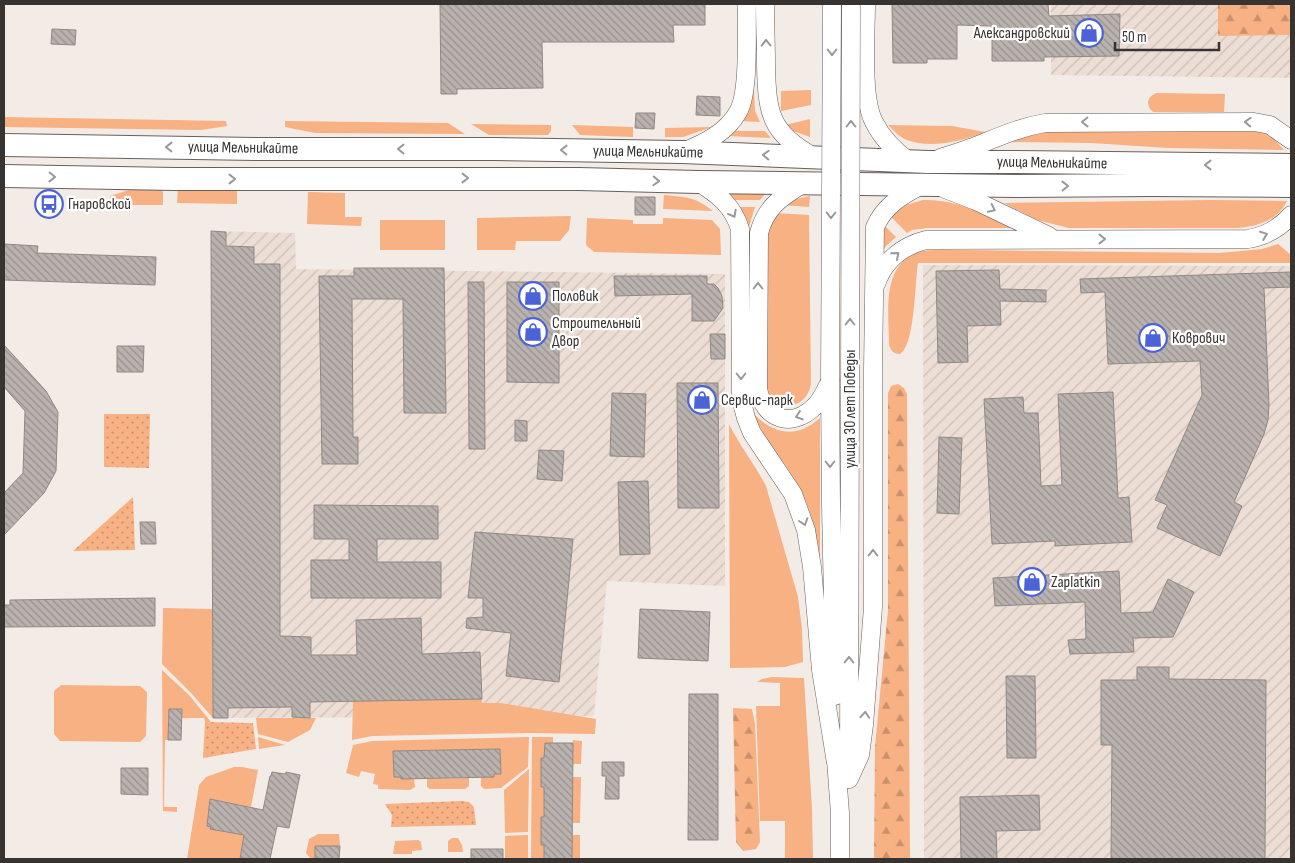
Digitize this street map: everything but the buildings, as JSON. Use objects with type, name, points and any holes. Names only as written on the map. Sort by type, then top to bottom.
[{"type":"main road","name":"улица Мельникайте","points":[[4,145],[259,149],[494,149],[682,152],[919,162],[1291,165]]},
{"type":"main road","name":"улица Мельникайте","points":[[4,176],[175,179],[560,179],[1016,186],[1152,184],[1291,186]]},
{"type":"street","points":[[682,152],[712,138],[730,123],[738,113],[745,85],[747,4]]},
{"type":"street","points":[[765,4],[766,82],[769,110],[774,121],[788,140],[815,157]]},
{"type":"street","name":"улица 30 лет Победы","points":[[832,4],[830,506],[840,859]]},
{"type":"street","name":"улица 30 лет Победы","points":[[840,813],[849,779],[851,4]]},
{"type":"street","points":[[866,4],[866,82],[868,107],[873,122],[895,149],[919,162],[978,145],[1028,126],[1045,123],[1254,122],[1270,125],[1291,140]]},
{"type":"street","points":[[698,182],[729,205],[740,229],[741,399],[752,433],[793,494],[806,530],[812,567],[821,670],[836,763]]},
{"type":"street","points":[[804,183],[784,196],[771,208],[762,222],[759,233],[758,389],[760,399],[766,410],[780,418],[792,418],[806,414],[816,406],[830,381]]},
{"type":"street","points":[[849,779],[860,755],[873,607],[875,227],[883,212],[899,198],[926,185],[956,192],[1053,238]]},
{"type":"street","points":[[874,297],[877,282],[884,268],[898,252],[916,242],[936,239],[1248,239],[1257,238],[1275,230],[1291,215]]},
{"type":"shaded area","points":[[1051,4],[1291,4],[1291,78],[1051,75]]},
{"type":"shaded area","points":[[211,231],[295,233],[296,269],[725,274],[725,586],[607,581],[594,716],[213,718]]},
{"type":"shaded area","points":[[923,265],[1291,266],[1291,859],[924,859]]},
{"type":"green space","points":[[1218,4],[1291,4],[1291,35],[1218,36]]},
{"type":"green space","points":[[753,72],[755,111],[760,122],[739,121]]},
{"type":"green space","points":[[811,90],[811,105],[781,111],[781,91]]},
{"type":"green space","points":[[1157,93],[1225,94],[1224,112],[1153,112],[1148,101],[1151,96]]},
{"type":"green space","points":[[4,117],[226,121],[227,126],[201,130],[4,127]]},
{"type":"green space","points":[[810,119],[810,137],[793,131],[785,125]]},
{"type":"green space","points":[[285,121],[448,123],[465,134],[315,133],[285,127]]},
{"type":"green space","points":[[471,124],[551,125],[551,131],[548,135],[489,135]]},
{"type":"green space","points":[[572,125],[633,127],[633,137],[580,135]]},
{"type":"green space","points":[[888,125],[952,126],[985,132],[957,141],[926,144],[904,139]]},
{"type":"green space","points":[[712,127],[683,137],[665,137],[665,128]]},
{"type":"green space","points":[[1258,130],[1273,138],[1284,150],[1007,142],[1041,132]]},
{"type":"green space","points":[[732,131],[765,131],[771,138],[727,136]]},
{"type":"green space","points":[[138,187],[159,187],[163,192],[163,205],[111,205],[110,196]]},
{"type":"green space","points":[[178,188],[237,189],[237,204],[177,203]]},
{"type":"green space","points":[[308,192],[345,193],[345,217],[362,217],[361,226],[307,224]]},
{"type":"green space","points":[[725,193],[766,193],[760,200],[731,200]]},
{"type":"green space","points":[[664,195],[696,200],[713,211],[663,209]]},
{"type":"green space","points":[[810,196],[809,207],[782,205],[796,199]]},
{"type":"green space","points":[[923,200],[936,200],[959,205],[1016,228],[927,228],[912,230],[907,233],[890,216],[906,205]]},
{"type":"green space","points":[[1212,200],[1287,201],[1283,208],[1272,218],[1260,224],[1238,228],[1069,228],[1037,220],[1004,203]]},
{"type":"green space","points":[[736,207],[755,207],[748,230]]},
{"type":"green space","points":[[774,213],[809,215],[811,384],[804,399],[791,405],[777,402],[766,389],[767,232]]},
{"type":"green space","points":[[571,216],[569,230],[560,241],[516,241],[515,250],[477,250],[477,218]]},
{"type":"green space","points":[[587,218],[633,220],[633,224],[663,224],[663,218],[712,220],[720,229],[721,255],[594,252],[586,245]]},
{"type":"green space","points":[[380,220],[445,220],[445,250],[380,250]]},
{"type":"green space","points":[[884,225],[896,237],[878,257]]},
{"type":"green space","points":[[1278,244],[1291,255],[1291,263],[918,263],[914,312],[909,339],[905,349],[900,354],[893,352],[889,345],[888,303],[893,276],[900,265],[909,257],[923,251],[1219,253],[1262,249]]},
{"type":"green space","points":[[898,384],[904,388],[907,394],[910,859],[874,859],[875,747],[888,610],[888,393],[891,386]]},
{"type":"green space","points":[[753,413],[769,426],[785,432],[802,429],[820,418],[820,566],[813,524],[807,504],[798,485],[763,432]]},
{"type":"green space","points":[[104,414],[150,414],[149,468],[104,467]]},
{"type":"green space","points":[[729,424],[766,486],[798,597],[802,629],[803,662],[785,667],[730,668]]},
{"type":"green space","points":[[133,497],[135,550],[73,551]]},
{"type":"green space","points":[[163,608],[212,609],[213,718],[162,664]]},
{"type":"green space","points":[[162,670],[189,695],[211,722],[205,722],[204,718],[168,718],[168,740],[165,740],[164,807],[177,807],[177,812],[163,811]]},
{"type":"green space","points":[[772,677],[804,678],[813,859],[785,859],[785,821],[760,821],[756,706],[780,706],[780,683],[757,682]]},
{"type":"green space","points":[[61,685],[140,686],[147,692],[146,736],[140,742],[60,741],[54,734],[54,691]]},
{"type":"green space","points":[[482,699],[482,703],[501,703],[596,719],[595,734],[528,733],[372,736],[352,740],[353,701]]},
{"type":"green space","points":[[733,708],[752,709],[755,724],[760,842],[756,849],[743,851],[736,842]]},
{"type":"green space","points":[[256,718],[316,718],[310,730],[288,742],[258,734]]},
{"type":"green space","points":[[205,722],[253,723],[256,749],[203,758]]},
{"type":"green space","points":[[258,737],[285,745],[259,749]]},
{"type":"green space","points":[[529,737],[528,767],[501,788],[484,789],[481,786],[481,777],[494,777],[494,774],[501,774],[500,749],[393,751],[394,776],[401,777],[402,779],[414,779],[415,787],[410,790],[378,789],[378,785],[373,784],[375,774],[361,771],[359,777],[346,773],[353,745],[372,741]]},
{"type":"green space","points":[[532,737],[553,737],[553,743],[545,743],[544,758],[541,758],[541,787],[544,787],[544,817],[541,817],[541,845],[544,845],[544,859],[531,859]]},
{"type":"green space","points":[[573,740],[582,741],[581,764],[572,764]]},
{"type":"green space","points":[[234,767],[258,770],[251,807],[211,799],[207,826],[211,827],[211,829],[244,835],[240,859],[187,859],[199,785],[206,777]]},
{"type":"green space","points":[[529,769],[528,832],[505,833],[504,790]]},
{"type":"green space","points":[[572,777],[581,777],[580,823],[572,823]]},
{"type":"green space","points":[[469,778],[469,786],[465,789],[430,789],[427,787],[427,779]]},
{"type":"green space","points":[[469,802],[474,807],[476,825],[391,827],[392,815],[385,804]]},
{"type":"green space","points":[[318,834],[339,834],[340,846],[315,857],[317,859],[311,859],[306,853],[309,839]]},
{"type":"green space","points":[[528,835],[528,859],[505,859],[505,836]]},
{"type":"green space","points":[[572,835],[580,835],[580,859],[572,859]]},
{"type":"green space","points":[[452,838],[458,838],[463,852],[448,852],[448,841]]},
{"type":"green space","points":[[418,840],[421,842],[422,850],[412,851],[412,854],[393,854],[395,841]]},
{"type":"place","name":"Александровский","points":[[1089,33]]},
{"type":"place","name":"Гнаровской","points":[[49,204]]},
{"type":"place","name":"Половик","points":[[533,296]]},
{"type":"place","name":"Строительный Двор","points":[[533,332]]},
{"type":"place","name":"Коврович","points":[[1153,338]]},
{"type":"place","name":"Сервис-парк","points":[[702,400]]},
{"type":"place","name":"Zaplatkin","points":[[1032,582]]}]
